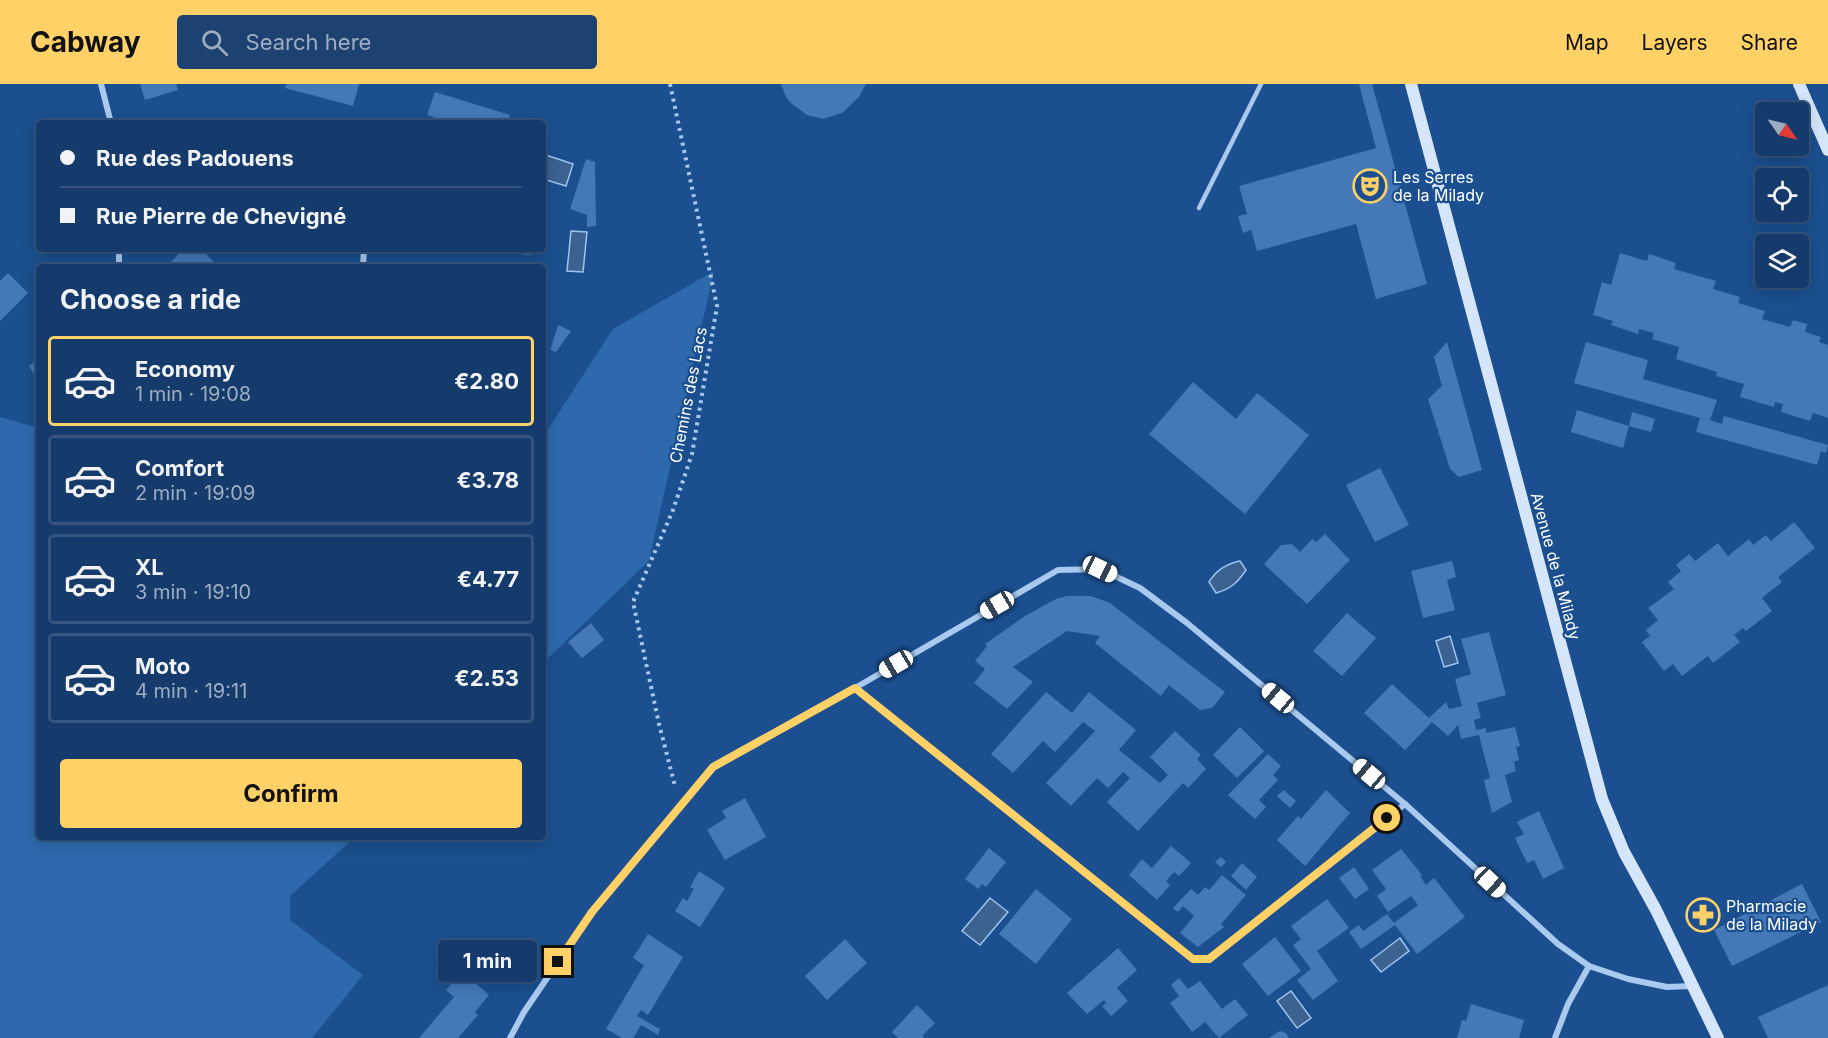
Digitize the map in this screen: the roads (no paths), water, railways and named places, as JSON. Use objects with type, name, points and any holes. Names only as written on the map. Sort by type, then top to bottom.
[{"type":"main road","name":"Avenue de la Milady","points":[[1412,84],[1443,208],[1602,799],[1624,852],[1656,910],[1718,1038]]},
{"type":"main road","points":[[1799,84],[1828,150]]},
{"type":"street","points":[[101,84],[110,120]]},
{"type":"street","points":[[510,1038],[524,1012],[592,912],[713,767],[855,688],[1058,570],[1100,569],[1140,588],[1187,623],[1405,804],[1558,944],[1589,966],[1628,979],[1667,987],[1692,986]]},
{"type":"street","points":[[855,688],[1193,959],[1209,959],[1405,804]]},
{"type":"street","points":[[1555,1038],[1568,1004],[1589,966]]},
{"type":"lane","points":[[1199,208],[1261,84]]},
{"type":"place","name":"Les Serres de la Milady","points":[[1370,186]]},
{"type":"place","name":"Pharmacie de la Milady","points":[[1703,915]]}]
